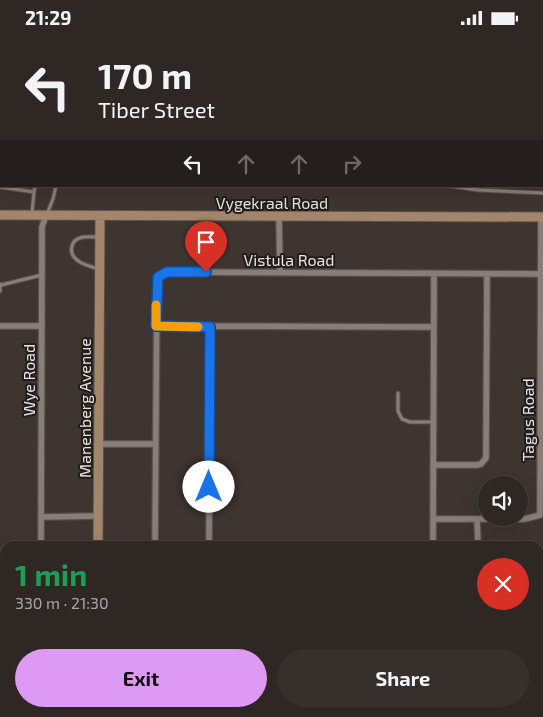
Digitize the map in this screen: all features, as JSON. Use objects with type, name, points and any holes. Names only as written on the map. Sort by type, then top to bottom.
[{"type":"street","name":"Vygekraal Road","points":[[0,215],[542,217]]},
{"type":"street","name":"Wye Road","points":[[41,541],[42,227],[46,215]]},
{"type":"street","name":"Manenberg Avenue","points":[[98,541],[100,216]]},
{"type":"street","points":[[279,217],[280,272]]},
{"type":"street","name":"Tagus Road","points":[[433,519],[525,519],[541,516],[542,378],[540,274],[542,217]]},
{"type":"street","name":"Vistula Road","points":[[155,541],[157,280],[161,274],[167,272],[280,272],[540,274]]},
{"type":"street","points":[[433,541],[434,274]]},
{"type":"street","points":[[433,465],[477,465],[481,464],[486,458],[487,274]]},
{"type":"street","points":[[0,326],[42,326]]},
{"type":"street","points":[[156,326],[433,327]]},
{"type":"street","points":[[209,541],[210,327]]},
{"type":"street","points":[[98,444],[155,444]]},
{"type":"street","points":[[42,517],[98,516]]},
{"type":"street","points":[[477,519],[478,541]]},
{"type":"lane","points":[[0,187],[34,191]]},
{"type":"lane","points":[[32,215],[35,187]]},
{"type":"lane","points":[[46,215],[56,187]]},
{"type":"lane","points":[[458,187],[478,190],[543,193]]},
{"type":"lane","points":[[99,269],[78,262],[71,251],[77,239],[100,237]]},
{"type":"lane","points":[[0,291],[0,284],[42,275]]},
{"type":"lane","points":[[398,393],[398,411],[402,419],[410,422],[433,422]]},
{"type":"slow traffic","points":[[156,305],[156,326],[198,327]]},
{"type":"route","points":[[206,272],[167,272],[158,277],[156,326],[210,327],[209,487]]}]
